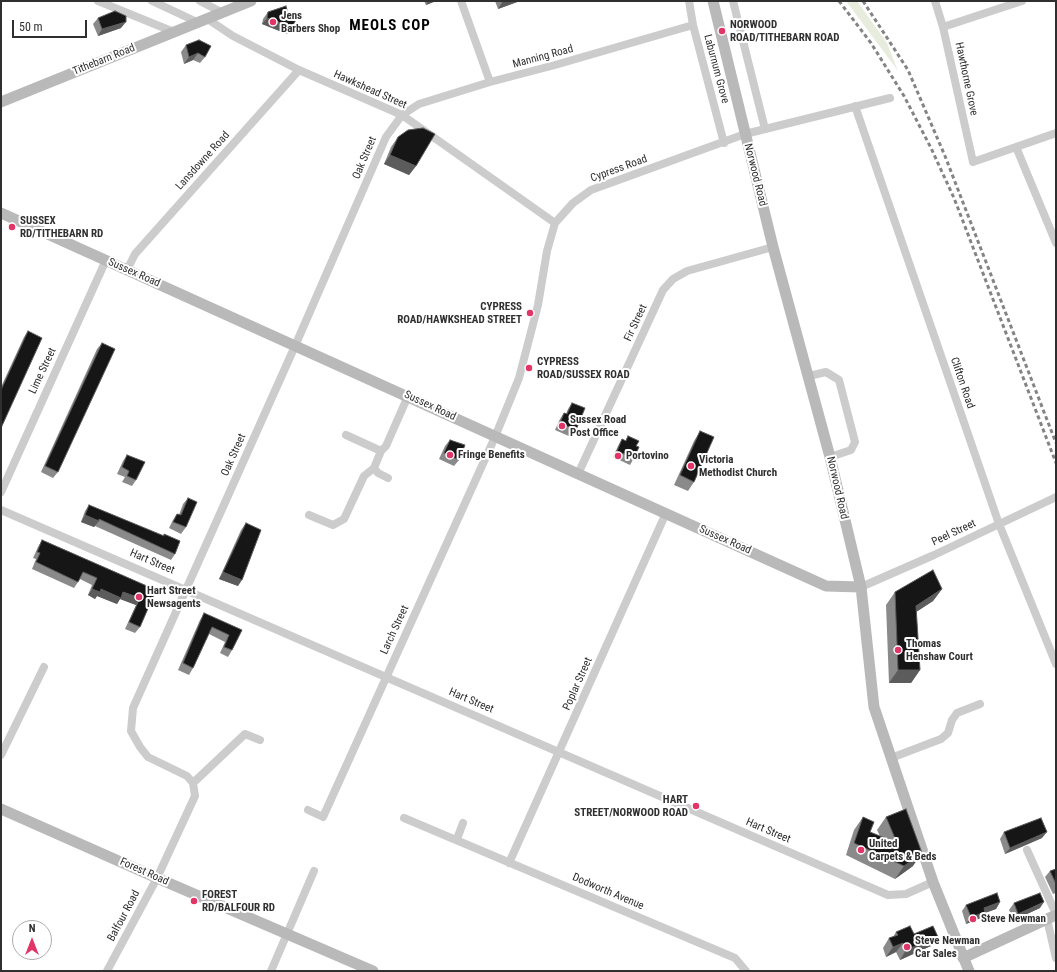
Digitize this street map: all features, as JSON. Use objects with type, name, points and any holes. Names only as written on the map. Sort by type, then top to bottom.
[{"type":"street","points":[[98,1],[174,32]]},
{"type":"street","name":"Hawkshead Street","points":[[152,1],[201,20],[299,70],[402,116],[556,222]]},
{"type":"street","points":[[200,1],[221,12]]},
{"type":"street","name":"Tithebarn Road","points":[[1,102],[251,1]]},
{"type":"street","points":[[461,1],[490,82]]},
{"type":"street","name":"Laburnum Grove","points":[[689,1],[693,25],[724,143]]},
{"type":"street","name":"Norwood Road","points":[[713,1],[773,246],[830,457],[860,587],[874,706],[933,882],[969,971]]},
{"type":"street","points":[[733,1],[764,129]]},
{"type":"street","name":"Hawthorne Grove","points":[[935,1],[943,27],[973,162],[1016,147]]},
{"type":"street","points":[[943,27],[1022,1]]},
{"type":"street","name":"Manning Road","points":[[402,116],[419,104],[490,82],[555,65],[693,25]]},
{"type":"street","name":"Lansdowne Road","points":[[127,270],[135,254],[299,70]]},
{"type":"street","name":"Cypress Road","points":[[495,437],[519,378],[538,305],[547,251],[556,222],[573,203],[591,190],[724,143],[745,134],[890,98]]},
{"type":"street","name":"Clifton Road","points":[[855,106],[999,524],[1056,664]]},
{"type":"street","name":"Oak Street","points":[[193,783],[186,776],[148,757],[131,731],[133,708],[185,588],[295,346],[386,137],[402,116]]},
{"type":"street","points":[[1056,133],[1016,147],[1056,243]]},
{"type":"street","name":"Sussex Road","points":[[1,213],[826,586],[860,587]]},
{"type":"street","name":"Fir Street","points":[[578,474],[663,290],[673,278],[687,271],[773,246]]},
{"type":"street","name":"Lime Street","points":[[1,492],[106,260]]},
{"type":"street","points":[[809,376],[826,372],[839,380],[856,442],[851,450],[830,457]]},
{"type":"street","points":[[309,515],[333,526],[344,519],[364,476],[374,468],[381,451],[386,446],[408,396]]},
{"type":"street","points":[[346,435],[381,451]]},
{"type":"street","name":"Larch Street","points":[[308,810],[322,817],[495,437]]},
{"type":"street","points":[[374,468],[388,478]]},
{"type":"street","name":"Peel Street","points":[[860,587],[1056,497]]},
{"type":"street","name":"Hart Street","points":[[1,510],[185,588],[888,895],[906,894],[933,882]]},
{"type":"street","name":"Poplar Street","points":[[509,863],[666,513]]},
{"type":"street","points":[[1,755],[44,667]]},
{"type":"street","points":[[891,758],[941,738],[948,733],[952,720],[957,713],[980,704]]},
{"type":"street","points":[[193,783],[245,734],[260,740]]},
{"type":"street","name":"Balfour Road","points":[[107,971],[157,878],[195,796],[193,783]]},
{"type":"street","name":"Forest Road","points":[[1,809],[373,971]]},
{"type":"street","name":"Dodworth Avenue","points":[[404,818],[457,839],[509,863],[735,958],[746,971]]},
{"type":"street","points":[[457,839],[463,823]]},
{"type":"street","points":[[1027,850],[1053,916],[1056,958]]},
{"type":"street","points":[[272,971],[314,871]]},
{"type":"street","points":[[963,958],[1053,916]]},
{"type":"shaded area","points":[[846,1],[857,1],[887,43],[898,71]]},
{"type":"building","points":[[286,6],[288,14],[297,18],[292,27],[267,18],[268,12]]},
{"type":"building","points":[[115,11],[126,16],[126,22],[102,29],[98,18]]},
{"type":"building","points":[[199,40],[211,46],[205,57],[198,53],[189,57],[186,45]]},
{"type":"building","points":[[423,128],[435,134],[416,166],[390,155],[398,137],[408,130]]},
{"type":"building","points":[[28,331],[42,338],[1,428],[1,390]]},
{"type":"building","points":[[102,343],[115,349],[58,472],[45,466]]},
{"type":"building","points":[[572,403],[585,408],[576,430],[560,423],[564,413],[567,414]]},
{"type":"building","name":"Victoria Methodist Church","points":[[700,431],[714,437],[694,482],[680,475]]},
{"type":"building","points":[[628,436],[639,441],[636,446],[639,447],[634,458],[617,451],[622,439],[626,441]]},
{"type":"building","points":[[450,440],[465,445],[459,460],[444,453]]},
{"type":"building","points":[[127,455],[145,462],[136,480],[127,476],[129,471],[122,467]]},
{"type":"building","points":[[188,498],[197,502],[186,527],[173,522],[177,514],[181,515]]},
{"type":"building","points":[[89,505],[164,536],[164,534],[180,541],[175,554],[99,519],[99,521],[85,515]]},
{"type":"building","points":[[246,523],[261,530],[242,580],[223,572]]},
{"type":"building","points":[[42,540],[156,590],[140,627],[129,622],[140,598],[123,592],[121,598],[101,589],[100,592],[92,589],[97,578],[83,572],[78,582],[36,562],[40,553],[37,552]]},
{"type":"building","points":[[933,570],[942,589],[916,606],[920,670],[898,670],[895,592]]},
{"type":"building","points":[[204,613],[242,630],[232,650],[224,647],[229,635],[212,627],[193,668],[183,663]]},
{"type":"building","points":[[906,809],[922,853],[904,866],[854,843],[863,817],[874,822],[870,832],[897,843],[886,817]]},
{"type":"building","points":[[1041,818],[1047,832],[1010,848],[1004,832]]},
{"type":"building","points":[[1056,869],[1056,884],[1050,871]]},
{"type":"building","points":[[997,893],[1000,902],[984,908],[985,912],[971,917],[966,905]]},
{"type":"building","points":[[1040,893],[1044,902],[1018,914],[1014,903]]},
{"type":"building","points":[[910,926],[914,934],[933,926],[938,937],[906,950],[903,943],[893,947],[889,938],[898,935],[896,932]]},
{"type":"railway","points":[[839,1],[871,43],[904,96],[931,148],[954,198],[1056,463]]},
{"type":"railway","points":[[863,1],[908,70],[945,156],[1056,443]]},
{"type":"place","name":"Jens Barbers Shop","points":[[273,22]]},
{"type":"place","name":"NORWOOD ROAD/TITHEBARN ROAD","points":[[722,31]]},
{"type":"place","name":"SUSSEX RD/TITHEBARN RD","points":[[12,227]]},
{"type":"place","name":"CYPRESS ROAD/HAWKSHEAD STREET","points":[[530,313]]},
{"type":"place","name":"CYPRESS ROAD/SUSSEX ROAD","points":[[529,368]]},
{"type":"place","name":"Sussex Road Post Office","points":[[562,426]]},
{"type":"place","name":"Fringe Benefits","points":[[450,455]]},
{"type":"place","name":"Portovino","points":[[618,456]]},
{"type":"place","name":"Victoria Methodist Church","points":[[691,466]]},
{"type":"place","name":"Hart Street Newsagents","points":[[139,597]]},
{"type":"place","name":"Thomas Henshaw Court","points":[[898,650]]},
{"type":"place","name":"HART STREET/NORWOOD ROAD","points":[[696,806]]},
{"type":"place","name":"United Carpets & Beds","points":[[861,850]]},
{"type":"place","name":"FOREST RD/BALFOUR RD","points":[[194,901]]},
{"type":"place","name":"Steve Newman","points":[[973,919]]},
{"type":"place","name":"Steve Newman Car Sales","points":[[907,947]]},
{"type":"district","name":"MEOLS COP","points":[[390,26]]}]
